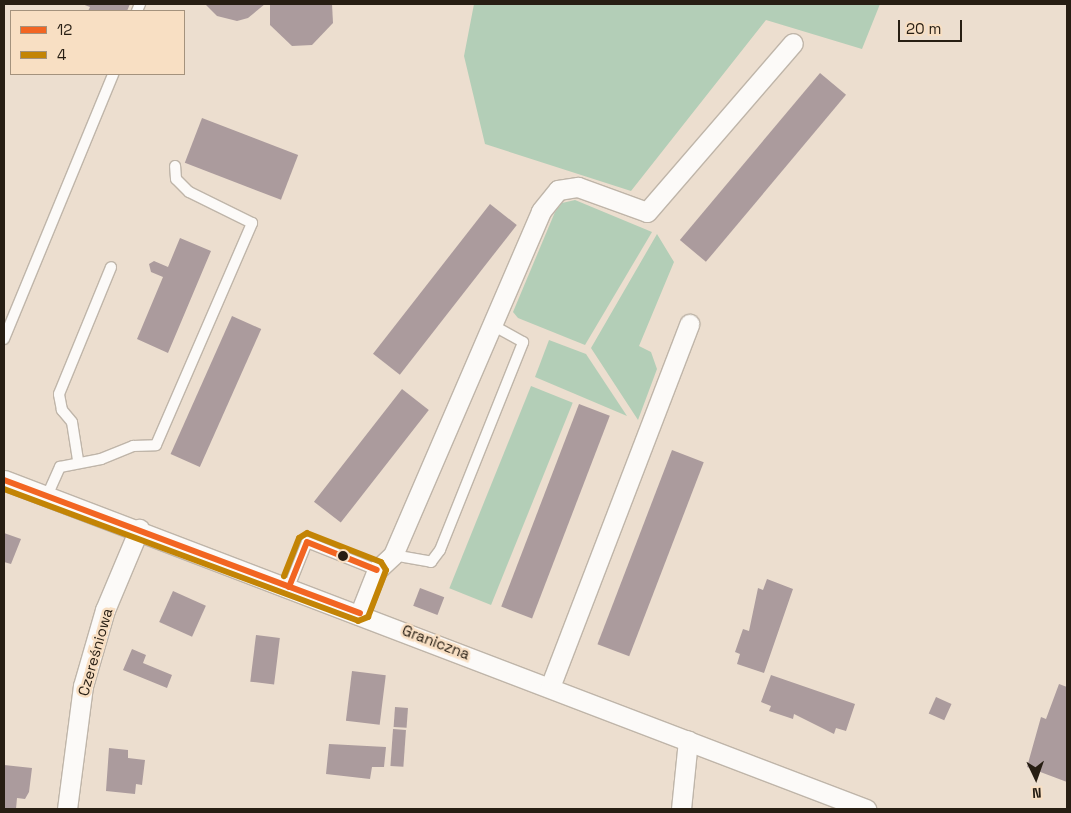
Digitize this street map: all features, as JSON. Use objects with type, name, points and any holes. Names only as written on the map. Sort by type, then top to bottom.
[{"type":"street","points":[[360,613],[378,570],[393,555],[541,211],[558,190],[578,188],[647,212],[793,43]]},
{"type":"street","points":[[550,687],[689,324]]},
{"type":"street","name":"Graniczna","points":[[4,480],[140,529],[866,809]]},
{"type":"street","name":"Czereśniowa","points":[[66,809],[83,686],[105,610],[140,529]]},
{"type":"street","points":[[681,809],[688,740]]},
{"type":"lane","points":[[4,339],[113,75]]},
{"type":"lane","points":[[47,496],[60,467],[78,460],[101,459],[133,446],[156,445],[252,223],[189,192],[176,179],[175,166]]},
{"type":"lane","points":[[78,460],[72,422],[62,410],[59,394],[111,267]]},
{"type":"lane","points":[[393,555],[431,562],[440,550],[523,342],[491,324]]},
{"type":"lane","points":[[288,587],[307,542],[378,570]]},
{"type":"green space","points":[[474,4],[880,4],[862,49],[766,20],[631,191],[485,144],[464,56]]},
{"type":"green space","points":[[575,200],[652,232],[585,345],[518,318],[513,312],[555,212],[562,203]]},
{"type":"green space","points":[[657,234],[674,262],[639,346],[651,352],[657,369],[638,420],[591,348]]},
{"type":"green space","points":[[549,340],[586,354],[627,416],[535,377]]},
{"type":"green space","points":[[531,386],[573,403],[491,605],[449,588]]},
{"type":"building","points":[[82,4],[130,4],[127,10],[88,10],[90,7]]},
{"type":"building","points":[[205,4],[265,4],[248,18],[237,21],[217,16]]},
{"type":"building","points":[[270,4],[332,4],[333,23],[312,45],[292,46],[270,25]]},
{"type":"building","points":[[820,73],[846,95],[706,262],[680,240]]},
{"type":"building","points":[[202,118],[298,155],[281,200],[185,163]]},
{"type":"building","points":[[490,204],[517,225],[400,375],[373,354]]},
{"type":"building","points":[[180,238],[211,251],[168,353],[137,339],[163,277],[151,272],[149,264],[154,261],[168,267]]},
{"type":"building","points":[[232,316],[261,329],[200,467],[171,454]]},
{"type":"building","points":[[402,389],[429,410],[341,523],[314,502]]},
{"type":"building","points":[[579,404],[610,416],[532,618],[501,607]]},
{"type":"building","points":[[672,450],[704,462],[629,656],[597,644]]},
{"type":"building","points":[[4,533],[21,539],[11,564],[4,562]]},
{"type":"building","points":[[767,579],[793,589],[764,673],[737,664],[740,654],[735,652],[743,629],[749,631],[758,588],[763,590]]},
{"type":"building","points":[[420,588],[444,597],[437,615],[413,606]]},
{"type":"building","points":[[173,591],[206,606],[192,637],[159,622]]},
{"type":"building","points":[[256,635],[280,638],[274,685],[250,682]]},
{"type":"building","points":[[132,649],[146,655],[143,663],[172,675],[167,688],[123,670]]},
{"type":"building","points":[[352,671],[386,675],[380,725],[346,721]]},
{"type":"building","points":[[771,675],[855,704],[846,731],[836,728],[834,734],[794,714],[793,719],[769,711],[771,706],[761,702]]},
{"type":"building","points":[[1059,684],[1067,687],[1067,782],[1027,767],[1041,717],[1046,719]]},
{"type":"building","points":[[936,697],[952,704],[944,720],[929,713]]},
{"type":"building","points":[[395,707],[408,708],[407,728],[394,727]]},
{"type":"building","points":[[393,729],[406,730],[403,767],[390,766]]},
{"type":"building","points":[[329,744],[386,747],[384,767],[372,767],[370,779],[326,774]]},
{"type":"building","points":[[109,748],[128,750],[128,758],[145,760],[142,785],[136,784],[135,794],[106,791]]},
{"type":"building","points":[[4,765],[32,768],[29,792],[25,799],[17,798],[16,809],[4,809]]},
{"type":"transit line","name":"12","points":[[4,480],[360,613]]},
{"type":"transit line","name":"4","points":[[4,489],[358,621],[368,617],[386,570],[381,562],[307,533],[299,538],[284,576]]},
{"type":"transit line","name":"12","points":[[289,587],[307,542],[377,570]]}]
